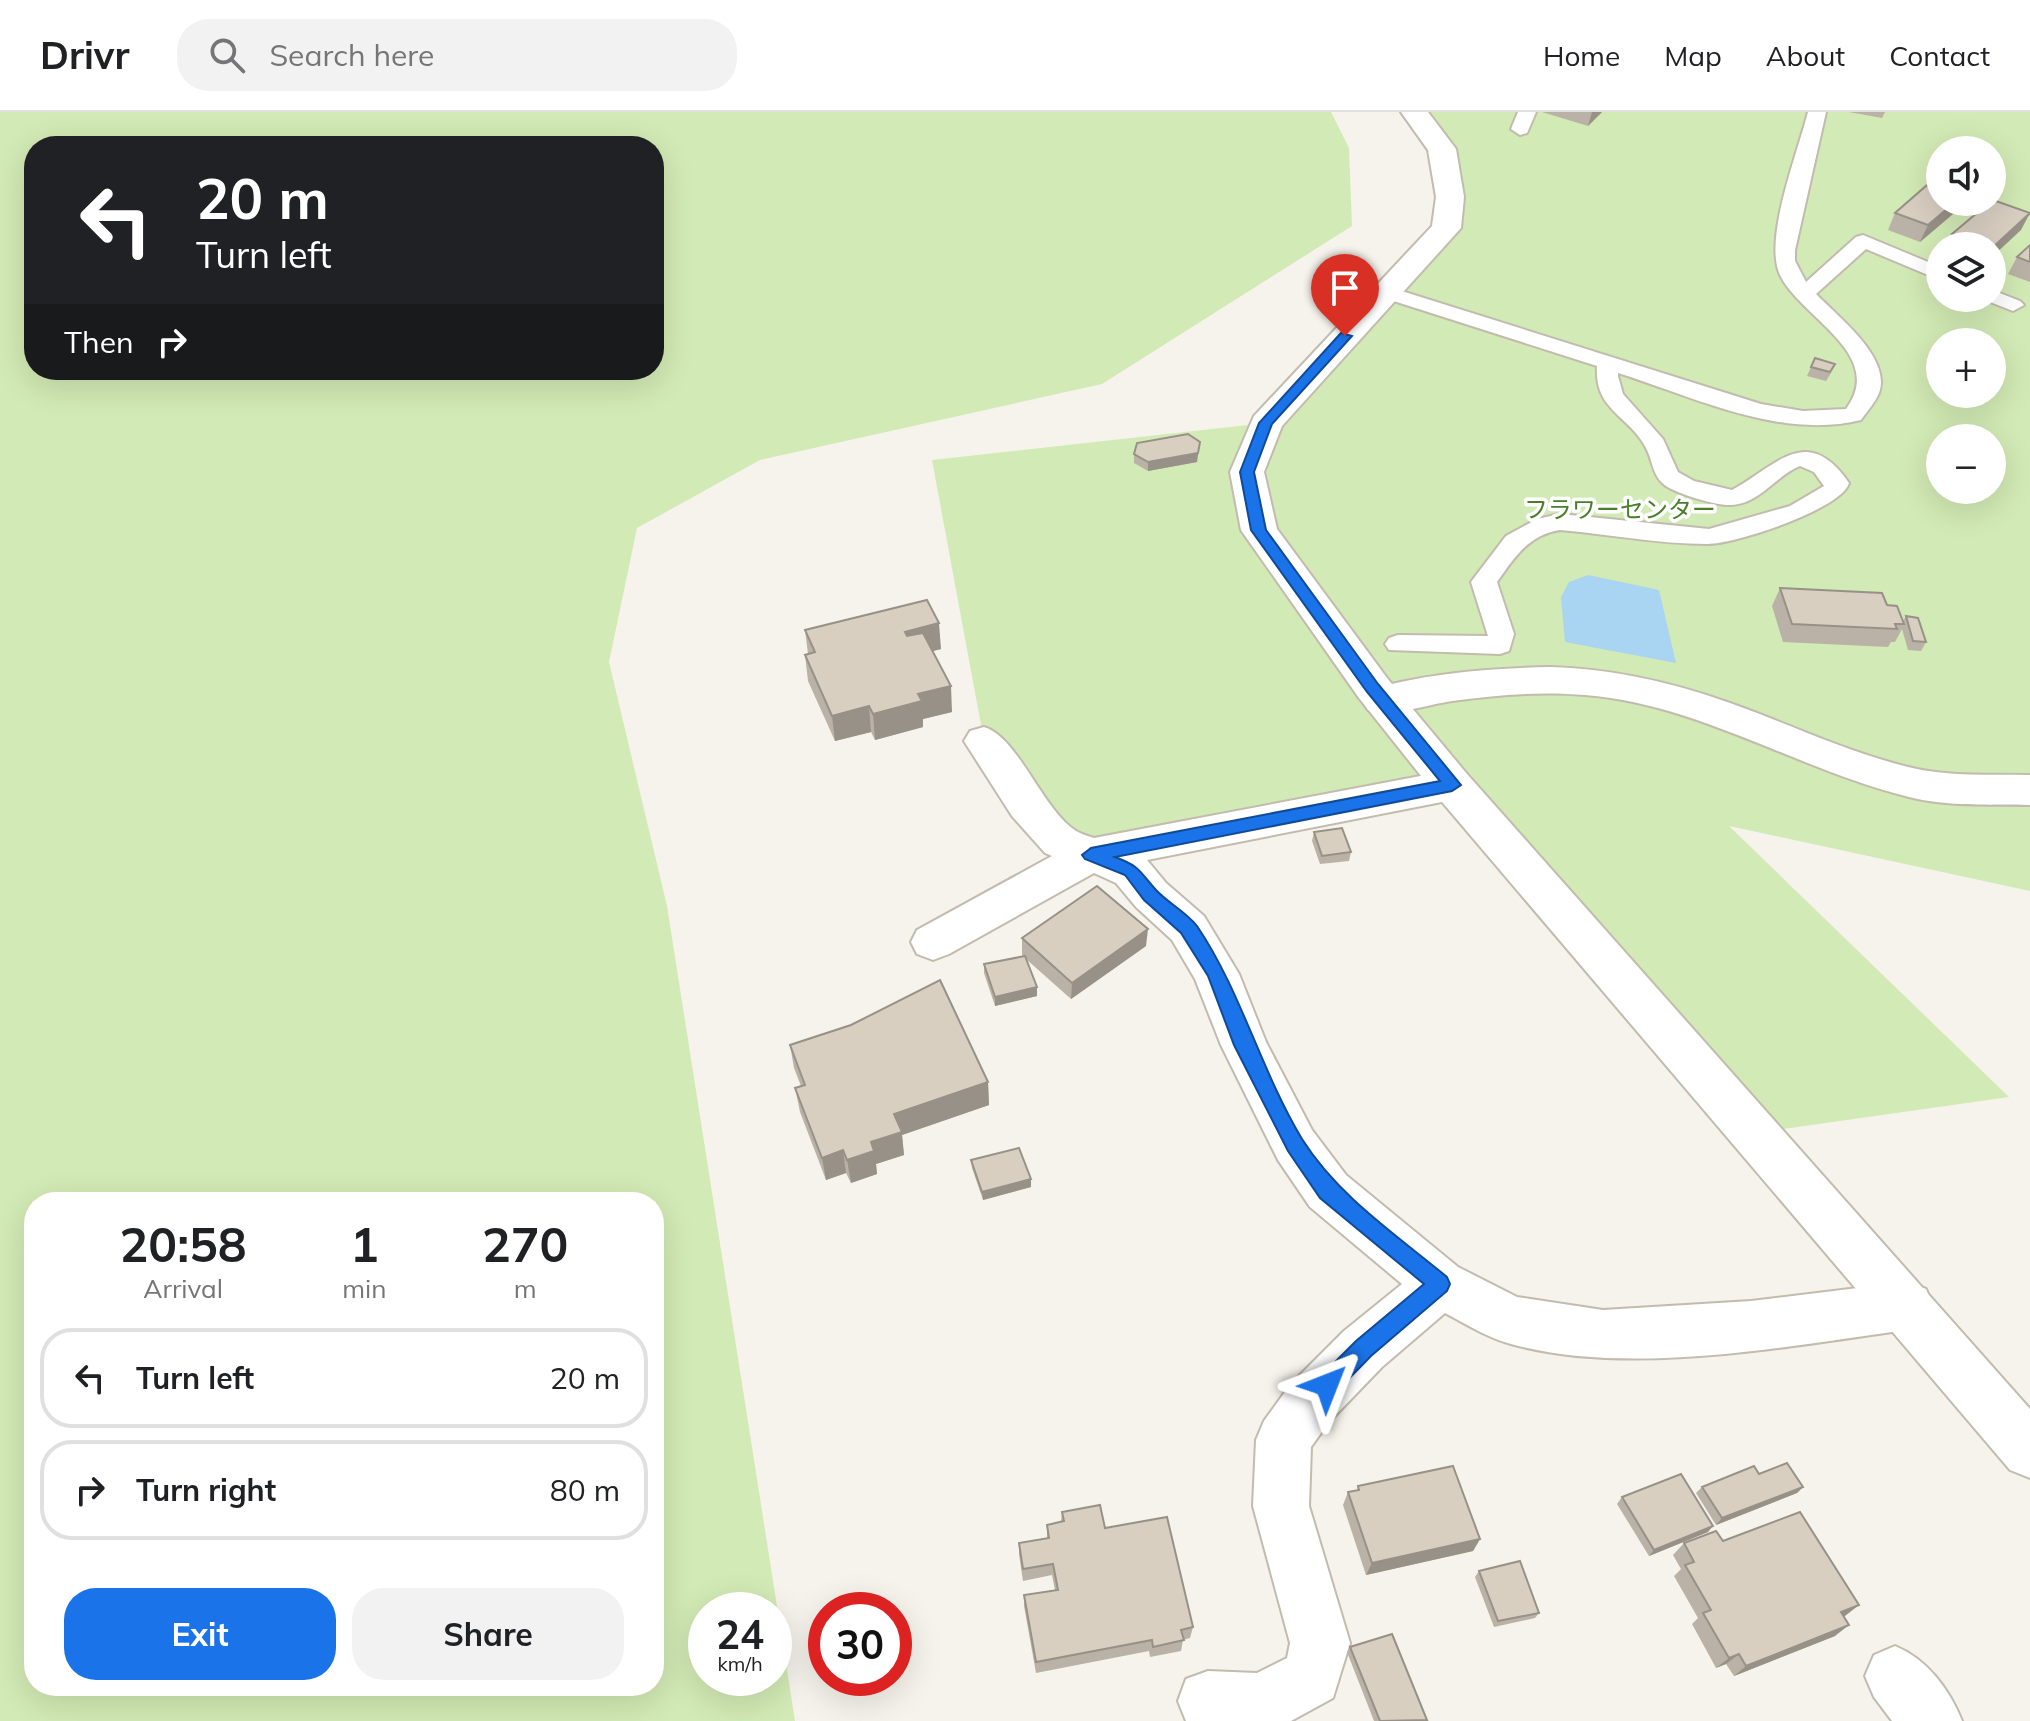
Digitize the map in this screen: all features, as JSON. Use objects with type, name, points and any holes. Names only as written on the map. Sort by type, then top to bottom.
[{"type":"street","points":[[1414,112],[1442,149],[1450,197],[1446,228],[1266,423],[1247,472],[1259,530],[1382,700],[1452,785],[2030,1451]]},
{"type":"street","points":[[1382,700],[1444,688],[1534,680],[1636,690],[1737,719],[1841,761],[1912,783],[2030,790]]},
{"type":"street","points":[[984,741],[1027,805],[1060,842],[1131,871],[1151,895],[1188,928],[1216,974],[1244,1045],[1295,1145],[1328,1191],[1440,1284],[1511,1320],[1603,1335],[1751,1326],[1907,1306]]},
{"type":"street","points":[[933,942],[1091,855],[1452,785]]},
{"type":"street","points":[[1208,1701],[1261,1704],[1312,1677],[1320,1643],[1281,1506],[1284,1440],[1309,1404],[1363,1349],[1440,1284]]},
{"type":"street","points":[[1895,1676],[1931,1721]]},
{"type":"lane","points":[[1385,292],[1791,419],[1853,415],[1870,387],[1869,368],[1860,352],[1793,282],[1784,253],[1817,112]]},
{"type":"lane","points":[[1803,295],[1863,241],[1926,268]]},
{"type":"lane","points":[[2006,302],[2013,305]]},
{"type":"lane","points":[[1398,644],[1500,645],[1501,634],[1484,582],[1524,531],[1544,523],[1710,537],[1799,511],[1835,490],[1837,483],[1829,473],[1813,463],[1795,459],[1784,462],[1739,496],[1725,498],[1671,478],[1663,467],[1658,447],[1610,396],[1608,363]]},
{"type":"green space","points":[[0,112],[1331,112],[1349,148],[1352,226],[1102,384],[760,460],[637,528],[609,662],[667,906],[775,1592],[688,1592],[688,1696],[791,1696],[795,1721],[0,1721]]},
{"type":"green space","name":"フラワーセンター","points":[[1414,112],[2030,112],[2030,891],[1729,826],[2009,1097],[1756,1133],[1452,785],[1091,855],[984,741],[932,460],[1266,423],[1445,228],[1450,197]]},
{"type":"water","points":[[1588,575],[1659,590],[1676,663],[1565,642],[1561,597],[1569,582]]},
{"type":"building","points":[[1926,186],[1926,216],[1939,216],[1928,225],[1895,213]]},
{"type":"building","points":[[2006,205],[2030,213],[2006,235],[2006,232],[1954,232],[1973,216],[2006,216]]},
{"type":"building","points":[[2030,245],[2030,262],[2017,257]]},
{"type":"building","points":[[1815,358],[1835,364],[1830,372],[1811,367]]},
{"type":"building","points":[[1188,434],[1200,442],[1198,453],[1148,462],[1134,454],[1137,443]]},
{"type":"building","points":[[1780,588],[1882,593],[1887,605],[1897,606],[1904,624],[1895,624],[1897,629],[1792,624]]},
{"type":"building","points":[[927,600],[939,623],[905,632],[907,636],[923,633],[951,686],[918,694],[922,701],[873,714],[869,706],[832,716],[805,655],[815,652],[805,630]]},
{"type":"building","points":[[1906,616],[1918,618],[1926,642],[1913,641]]},
{"type":"building","points":[[1342,828],[1351,852],[1322,856],[1314,832]]},
{"type":"building","points":[[1097,886],[1148,929],[1072,983],[1022,938]]},
{"type":"building","points":[[1025,956],[1037,987],[995,997],[984,964]]},
{"type":"building","points":[[940,980],[988,1082],[894,1114],[902,1132],[871,1142],[874,1151],[847,1160],[843,1150],[822,1158],[795,1088],[805,1085],[790,1045],[851,1025]]},
{"type":"building","points":[[1019,1148],[1031,1179],[982,1192],[971,1160]]},
{"type":"building","points":[[1787,1463],[1803,1487],[1722,1518],[1702,1487],[1754,1466],[1759,1474]]},
{"type":"building","points":[[1453,1466],[1480,1539],[1372,1563],[1348,1492],[1359,1490],[1358,1486]]},
{"type":"building","points":[[1681,1474],[1713,1526],[1654,1550],[1622,1497]]},
{"type":"building","points":[[1100,1505],[1105,1528],[1167,1517],[1193,1627],[1181,1630],[1184,1640],[1153,1647],[1152,1640],[1036,1662],[1024,1595],[1058,1590],[1053,1564],[1023,1569],[1019,1543],[1049,1538],[1047,1525],[1064,1521],[1062,1512]]},
{"type":"building","points":[[1800,1512],[1859,1605],[1841,1612],[1849,1625],[1746,1666],[1739,1654],[1729,1658],[1703,1613],[1711,1610],[1685,1565],[1694,1562],[1684,1543],[1716,1531],[1723,1541]]},
{"type":"building","points":[[1520,1561],[1539,1613],[1498,1621],[1479,1571]]},
{"type":"building","points":[[1392,1634],[1427,1720],[1380,1721],[1350,1647]]},
{"type":"route","points":[[1327,1385],[1363,1349],[1440,1284],[1328,1191],[1295,1145],[1244,1045],[1216,974],[1188,928],[1151,895],[1131,871],[1091,855],[1452,785],[1373,688],[1259,530],[1247,472],[1266,423],[1345,336]]}]
